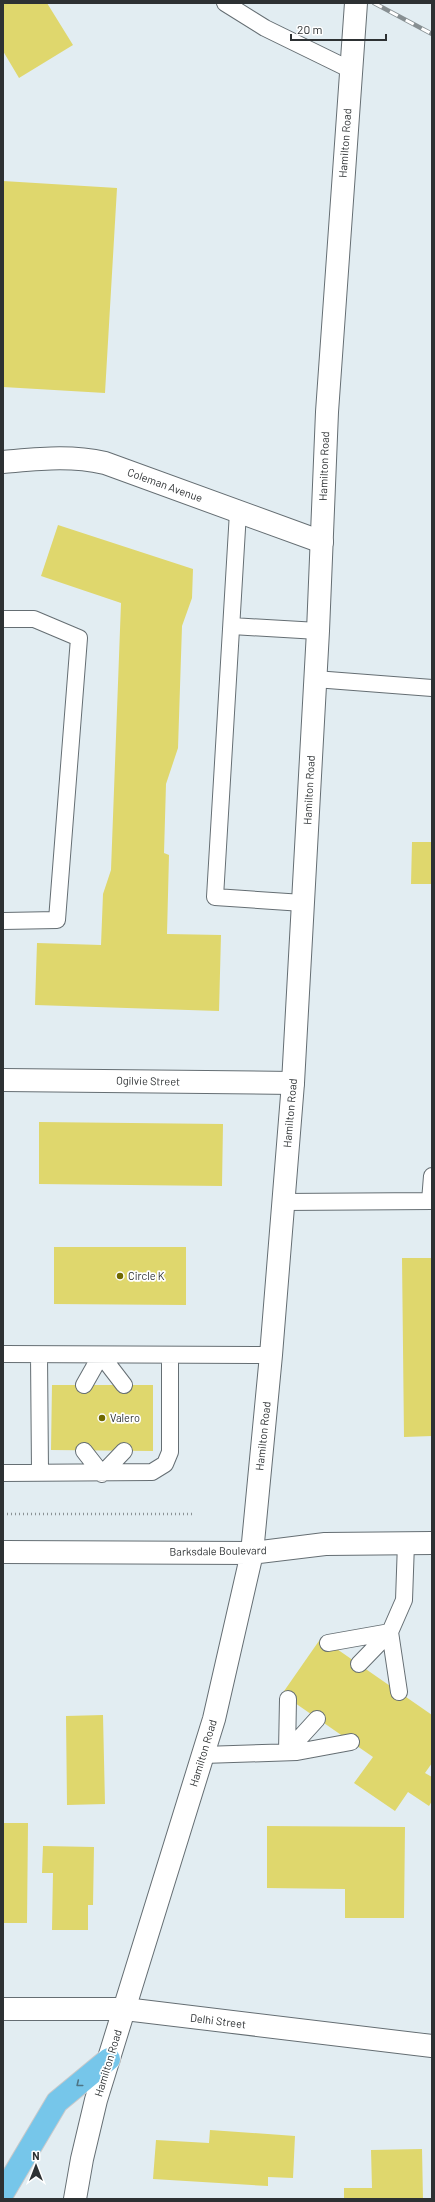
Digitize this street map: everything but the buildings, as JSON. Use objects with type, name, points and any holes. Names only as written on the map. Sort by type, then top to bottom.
[{"type":"highway","points":[[3,2193],[57,2102],[109,2059]]},
{"type":"street","name":"Hamilton Road","points":[[75,2199],[89,2129],[109,2059],[214,1719],[252,1553],[272,1355],[282,1202],[292,1083],[318,631],[326,412],[356,3]]},
{"type":"street","name":"Coleman Avenue","points":[[3,462],[62,457],[84,458],[105,463],[322,542]]},
{"type":"street","name":"Ogilvie Street","points":[[3,1080],[292,1083]]},
{"type":"street","name":"Barksdale Boulevard","points":[[3,1552],[252,1553],[325,1544],[432,1543]]},
{"type":"street","name":"Delhi Street","points":[[3,2009],[125,2009],[432,2046]]},
{"type":"lane","points":[[225,3],[265,28],[351,70]]},
{"type":"lane","points":[[238,512],[215,897],[303,903]]},
{"type":"lane","points":[[3,619],[34,620],[79,638],[57,920],[3,921]]},
{"type":"lane","points":[[232,626],[318,631]]},
{"type":"lane","points":[[315,679],[432,688]]},
{"type":"lane","points":[[282,1202],[431,1201],[432,1176]]},
{"type":"lane","points":[[3,1354],[272,1355]]},
{"type":"lane","points":[[39,1355],[40,1472]]},
{"type":"lane","points":[[84,1385],[101,1355]]},
{"type":"lane","points":[[101,1355],[124,1385]]},
{"type":"lane","points":[[3,1473],[40,1472],[102,1474],[152,1472],[165,1464],[170,1452],[170,1355]]},
{"type":"lane","points":[[84,1451],[102,1474]]},
{"type":"lane","points":[[102,1474],[124,1451]]},
{"type":"lane","points":[[359,1664],[390,1632],[404,1600],[406,1543]]},
{"type":"lane","points":[[328,1643],[390,1632]]},
{"type":"lane","points":[[390,1632],[399,1692]]},
{"type":"lane","points":[[287,1752],[288,1699]]},
{"type":"lane","points":[[287,1752],[317,1719]]},
{"type":"lane","points":[[203,1754],[297,1752],[351,1742]]},
{"type":"path","points":[[3,1514],[194,1514]]},
{"type":"railway","points":[[374,3],[432,34]]},
{"type":"place","name":"Circle K","points":[[120,1276]]},
{"type":"place","name":"Valero","points":[[102,1418]]}]
